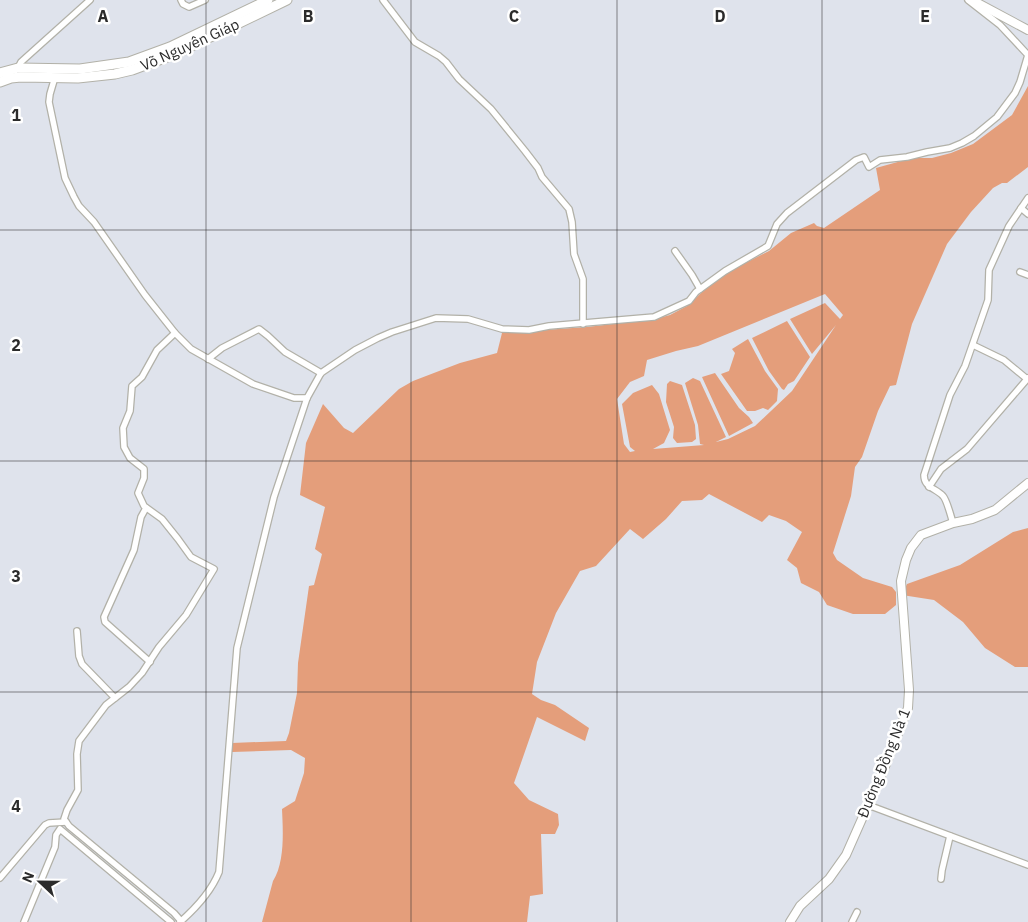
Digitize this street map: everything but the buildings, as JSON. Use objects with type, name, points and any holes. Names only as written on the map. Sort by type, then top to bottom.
[{"type":"main road","name":"Võ Nguyên Giáp","points":[[0,73],[18,68],[80,69],[129,62],[170,47],[268,0]]},
{"type":"main road","name":"Võ Nguyên Giáp","points":[[0,82],[21,77],[78,78],[115,74],[147,66],[287,0]]},
{"type":"street","points":[[18,68],[21,62],[90,0]]},
{"type":"street","points":[[181,0],[189,8],[205,0]]},
{"type":"street","points":[[383,0],[415,42],[446,62],[463,83],[491,109],[569,209],[572,222],[574,254],[583,279],[584,324]]},
{"type":"street","points":[[175,333],[156,350],[142,377],[132,386],[131,405],[123,428],[126,452],[130,458],[144,469],[144,478],[138,493],[141,502],[146,508],[162,519],[191,557],[214,570],[186,615],[159,647],[150,662],[129,687],[106,705],[78,741],[78,790],[64,815],[66,822],[174,913],[180,922],[199,904],[216,881],[219,872],[237,648],[269,514],[307,398],[321,373],[355,350],[378,338],[436,318],[468,319],[517,330],[654,317],[689,301],[700,289],[725,271],[768,246],[777,224],[787,213],[856,160],[864,157],[869,167],[880,160],[907,157],[950,148],[974,136],[996,117],[1015,93],[1028,55],[1000,25],[968,0]]},
{"type":"street","points":[[972,0],[1028,30]]},
{"type":"street","points":[[56,77],[49,102],[53,114],[62,167],[69,187],[79,206],[94,222],[145,295],[175,333],[191,348],[208,359],[258,386],[294,398],[307,398]]},
{"type":"street","points":[[953,523],[943,496],[929,487],[924,479],[927,466],[950,395],[965,366],[988,300],[989,270],[1006,233],[1028,198]]},
{"type":"street","points":[[1021,208],[1028,214]]},
{"type":"street","points":[[675,251],[700,289]]},
{"type":"street","points":[[1020,272],[1028,275]]},
{"type":"street","points":[[208,359],[222,348],[258,329],[285,352],[321,373]]},
{"type":"street","points":[[929,487],[941,469],[967,449],[1027,378],[1004,360],[973,345]]},
{"type":"street","name":"Đường Đồng Nà 1","points":[[790,922],[800,906],[828,879],[846,855],[908,708],[909,690],[901,581],[906,560],[912,548],[921,535],[995,510],[1028,483]]},
{"type":"street","points":[[146,508],[141,517],[134,550],[104,617],[105,622],[150,662]]},
{"type":"street","points":[[77,631],[78,650],[82,664],[115,698]]},
{"type":"street","points":[[868,805],[1028,865]]},
{"type":"street","points":[[0,878],[45,825],[66,822]]},
{"type":"street","points":[[24,922],[55,848],[56,835],[60,829],[171,922]]},
{"type":"street","points":[[941,878],[950,836]]},
{"type":"street","points":[[852,922],[857,912]]},
{"type":"shaded area","points":[[1028,86],[1028,167],[1007,183],[1002,183],[993,188],[971,212],[947,244],[912,324],[896,385],[890,386],[878,411],[862,457],[855,467],[851,496],[833,553],[837,560],[863,578],[892,587],[896,592],[896,605],[885,614],[853,614],[827,605],[819,592],[801,583],[797,568],[787,560],[802,532],[786,521],[769,515],[762,522],[709,494],[702,500],[682,501],[666,519],[643,539],[630,529],[596,566],[580,571],[556,613],[537,662],[532,694],[541,700],[555,705],[589,728],[585,741],[537,717],[514,783],[529,800],[558,814],[559,825],[555,834],[541,834],[543,894],[530,896],[527,922],[262,922],[273,881],[280,865],[283,836],[282,809],[295,801],[304,773],[305,758],[291,750],[232,752],[232,743],[286,741],[289,733],[297,693],[298,663],[309,586],[314,585],[322,554],[315,549],[325,507],[300,495],[306,443],[323,404],[344,428],[353,433],[399,389],[413,381],[460,363],[497,353],[502,333],[587,327],[655,319],[670,315],[687,306],[714,281],[769,251],[791,233],[814,223],[824,228],[880,190],[876,168],[912,158],[932,158],[951,153],[973,144],[1012,115]],"holes":[[[825,294],[843,315],[840,319],[825,303],[790,319],[812,354],[836,325],[792,391],[755,426],[728,439],[716,442],[726,437],[700,381],[693,378],[685,383],[698,425],[700,444],[704,445],[653,449],[664,443],[670,430],[659,394],[652,385],[633,393],[622,404],[630,447],[635,451],[630,452],[624,444],[617,399],[630,382],[644,376],[647,360],[698,346]]]},
{"type":"shaded area","points":[[787,321],[810,357],[794,381],[788,384],[784,390],[769,371],[752,338]]},
{"type":"shaded area","points":[[748,339],[765,371],[778,389],[777,401],[768,410],[763,408],[747,411],[721,374],[729,371],[735,353],[732,349]]},
{"type":"shaded area","points":[[715,373],[739,408],[753,423],[729,436],[702,377]]},
{"type":"shaded area","points":[[670,381],[682,385],[695,425],[696,439],[692,442],[677,443],[673,438],[674,427],[666,402],[667,384]]},
{"type":"shaded area","points":[[1028,528],[1028,667],[1015,667],[985,648],[963,622],[934,600],[902,595],[907,584],[960,565],[1013,532]]}]
